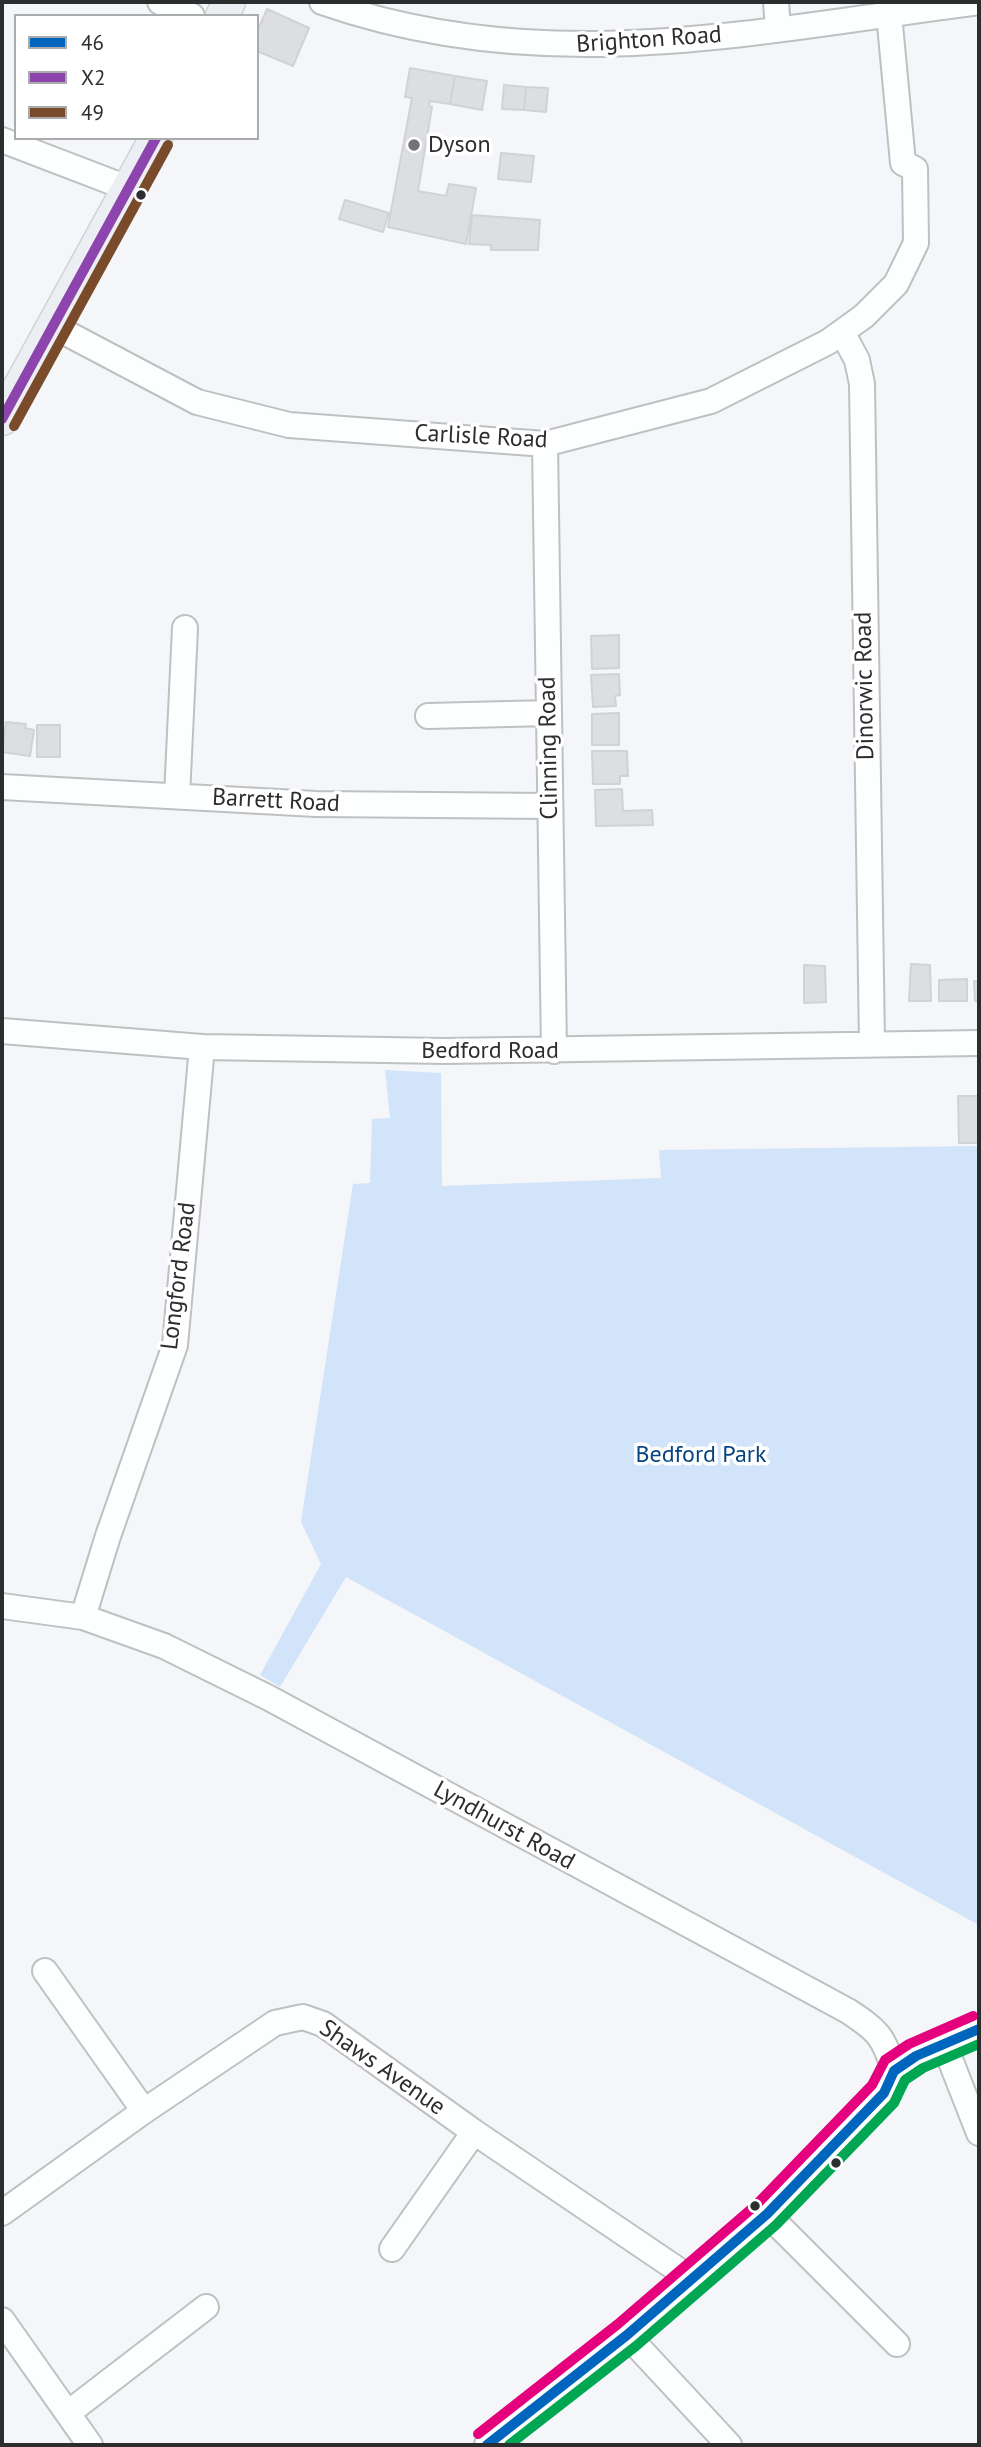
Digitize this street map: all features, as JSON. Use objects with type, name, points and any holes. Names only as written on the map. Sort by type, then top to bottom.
[{"type":"main road","points":[[2,419],[155,140]]},
{"type":"street","points":[[160,2],[187,14]]},
{"type":"street","name":"Brighton Road","points":[[322,2],[350,6],[397,24],[544,45],[653,44],[979,2]]},
{"type":"street","points":[[776,2],[778,29]]},
{"type":"street","name":"Carlisle Road","points":[[53,326],[197,402],[289,425],[545,444],[711,401],[842,332],[864,316],[895,284],[916,243],[915,169],[903,163],[889,14]]},
{"type":"street","points":[[2,140],[130,189]]},
{"type":"street","name":"Dinorwic Road","points":[[842,332],[856,360],[862,384],[869,990],[872,1044]]},
{"type":"street","name":"Clinning Road","points":[[545,444],[554,1051]]},
{"type":"street","points":[[177,796],[185,628]]},
{"type":"street","points":[[428,716],[548,713]]},
{"type":"street","name":"Barrett Road","points":[[2,788],[316,804],[550,806]]},
{"type":"street","name":"Bedford Road","points":[[2,1031],[202,1046],[554,1051],[979,1043]]},
{"type":"street","name":"Longford Road","points":[[83,1618],[107,1536],[175,1345],[202,1046]]},
{"type":"street","name":"Lyndhurst Road","points":[[2,1606],[83,1618],[164,1646],[269,1698],[848,2011],[877,2030],[887,2047],[894,2071]]},
{"type":"street","points":[[45,1971],[144,2111]]},
{"type":"street","name":"Shaws Avenue","points":[[2,2214],[144,2111],[275,2023],[303,2017],[323,2024],[474,2132],[693,2280]]},
{"type":"street","points":[[487,2445],[627,2335],[767,2214],[884,2093],[894,2071],[916,2056],[979,2029]]},
{"type":"street","points":[[944,2044],[979,2133]]},
{"type":"street","points":[[392,2249],[474,2132]]},
{"type":"street","points":[[767,2214],[897,2344]]},
{"type":"street","points":[[68,2413],[206,2307]]},
{"type":"street","points":[[2,2320],[90,2445]]},
{"type":"street","points":[[627,2335],[729,2445]]},
{"type":"green space","name":"Bedford Park","points":[[385,1070],[441,1073],[442,1186],[661,1178],[659,1150],[979,1146],[979,1925],[346,1577],[280,1687],[260,1675],[321,1564],[301,1522],[353,1184],[370,1183],[372,1119],[390,1118]]},
{"type":"building","points":[[267,9],[309,28],[293,66],[259,52],[259,27]]},
{"type":"building","name":"Dyson","points":[[410,68],[455,76],[450,104],[430,101],[429,106],[432,107],[418,191],[446,196],[449,184],[476,188],[466,244],[388,227],[412,98],[405,97]]},
{"type":"building","points":[[455,76],[487,81],[482,110],[450,104]]},
{"type":"building","points":[[504,85],[526,87],[524,110],[502,109]]},
{"type":"building","points":[[526,87],[548,88],[546,112],[524,110]]},
{"type":"building","points":[[501,153],[534,156],[531,182],[498,179]]},
{"type":"building","points":[[345,200],[389,213],[383,232],[339,219]]},
{"type":"building","points":[[472,215],[540,220],[538,250],[491,250],[491,245],[469,244]]},
{"type":"building","points":[[619,635],[619,668],[592,669],[591,636]]},
{"type":"building","points":[[619,674],[620,695],[615,696],[616,706],[593,707],[591,675]]},
{"type":"building","points":[[619,713],[619,745],[592,745],[592,714]]},
{"type":"building","points":[[6,722],[26,724],[25,728],[34,730],[30,756],[2,752]]},
{"type":"building","points":[[37,725],[60,725],[60,757],[37,757]]},
{"type":"building","points":[[592,751],[627,751],[628,776],[620,776],[620,784],[593,784]]},
{"type":"building","points":[[622,789],[623,811],[652,810],[653,825],[596,826],[595,790]]},
{"type":"building","points":[[911,964],[930,965],[931,1001],[909,1001]]},
{"type":"building","points":[[804,965],[825,966],[826,1002],[804,1003]]},
{"type":"building","points":[[967,979],[967,1001],[939,1001],[939,980]]},
{"type":"building","points":[[974,981],[979,981],[979,1001],[975,1001]]},
{"type":"building","points":[[958,1096],[979,1096],[979,1143],[959,1143]]},
{"type":"transit line","name":"X2","points":[[2,419],[155,140]]},
{"type":"transit line","name":"49","points":[[14,426],[168,145]]},
{"type":"transit line","points":[[478,2434],[618,2324],[757,2204],[872,2085],[885,2060],[909,2044],[973,2016]]},
{"type":"transit line","name":"46","points":[[487,2445],[627,2335],[767,2214],[884,2093],[894,2071],[916,2056],[979,2029]]},
{"type":"transit line","points":[[509,2445],[636,2346],[776,2225],[894,2103],[905,2080],[923,2068],[979,2044]]},
{"type":"place","name":"Dyson","points":[[414,145]]}]
